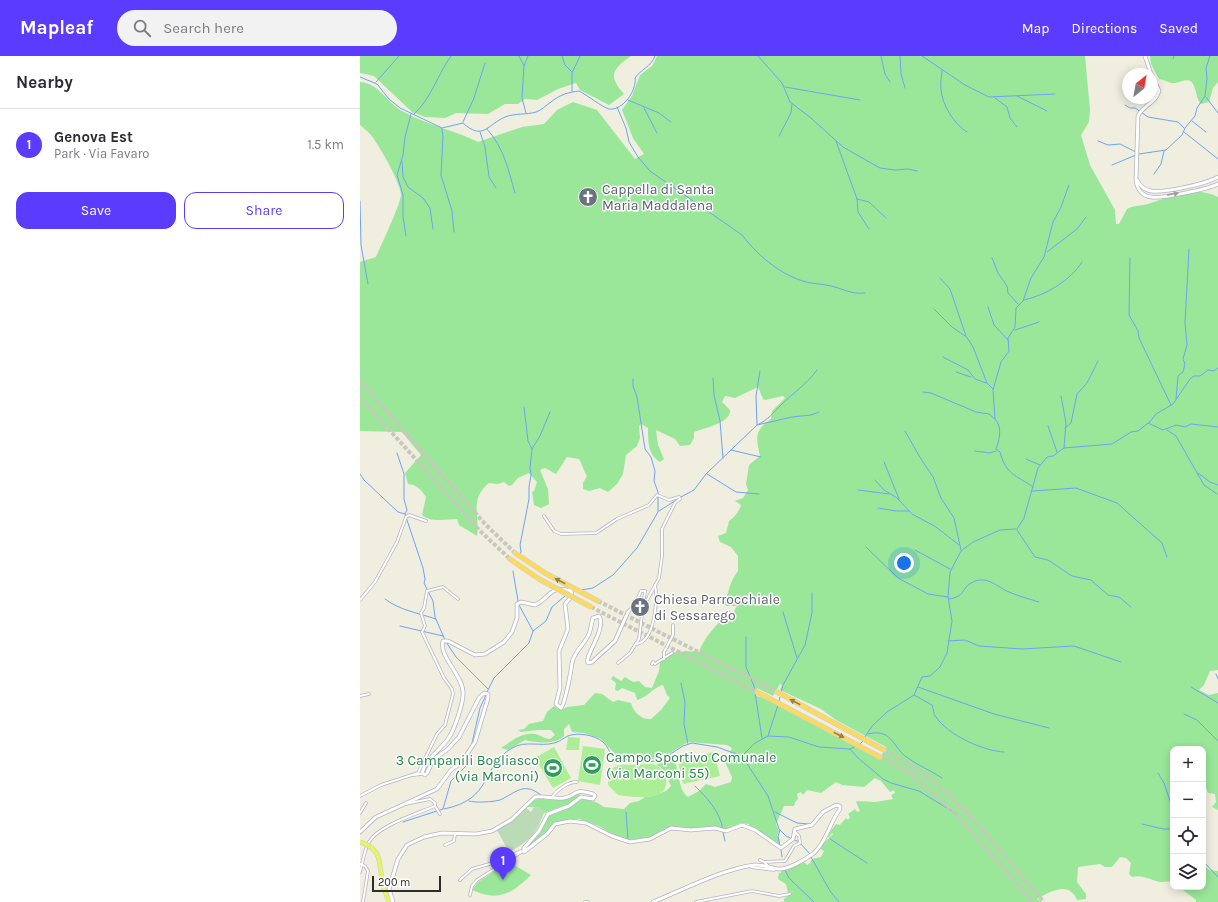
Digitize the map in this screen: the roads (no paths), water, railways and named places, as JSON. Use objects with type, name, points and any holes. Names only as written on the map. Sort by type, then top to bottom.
[{"type":"highway","points":[[515,553],[545,573],[598,601]]},
{"type":"highway","points":[[510,559],[540,579],[591,607]]},
{"type":"highway","points":[[756,692],[880,757]]},
{"type":"highway","points":[[777,692],[884,750]]},
{"type":"main road","points":[[360,842],[370,846],[377,854],[381,865],[383,886],[389,902]]},
{"type":"street","points":[[1145,56],[1150,68]]},
{"type":"street","points":[[1148,104],[1144,107],[1138,116],[1136,178],[1137,186],[1140,192],[1152,197],[1196,190],[1218,184]]},
{"type":"street","points":[[1136,178],[1143,189],[1153,192],[1203,184],[1218,177]]},
{"type":"street","points":[[544,516],[557,533],[571,535],[596,533],[617,519],[649,505],[658,496],[669,500],[680,498],[675,503],[662,529],[662,558],[659,578],[646,602],[644,602]]},
{"type":"street","points":[[360,600],[376,582],[397,542],[406,517],[409,515],[426,521]]},
{"type":"street","points":[[636,644],[640,644],[644,640],[652,627],[657,593],[655,585]]},
{"type":"street","points":[[360,796],[381,785],[418,773],[437,734],[445,724],[453,694],[452,689],[444,678],[422,632],[425,626],[420,614],[424,608],[427,591],[443,587],[458,599]]},
{"type":"street","points":[[422,774],[422,770],[450,736],[463,697],[461,681],[442,647],[445,641],[475,655],[485,654],[504,642],[512,632],[516,618],[517,604],[521,602],[535,605],[549,593],[558,590],[571,591],[573,595],[565,604],[568,629],[559,651],[560,688],[556,704],[560,708],[564,705],[574,657],[588,636],[593,618],[599,616],[600,622],[597,641],[587,658],[588,663],[592,662],[615,641],[628,612],[643,590],[646,594],[641,615],[640,636],[630,653],[618,663]]},
{"type":"street","points":[[664,658],[664,652],[673,635],[674,624]]},
{"type":"street","points":[[652,664],[653,662],[655,664],[672,653]]},
{"type":"street","points":[[360,832],[376,817],[437,789],[451,770],[462,762],[475,742],[487,703],[487,694],[483,693],[479,698],[455,743],[437,756],[427,773],[412,775]]},
{"type":"street","points":[[360,696],[369,694]]},
{"type":"street","points":[[498,759],[501,762]]},
{"type":"street","points":[[551,798],[561,788],[573,782],[577,782]]},
{"type":"street","points":[[393,902],[389,889],[396,864],[404,849],[410,843],[424,837],[442,833],[455,832],[476,834],[492,831],[511,820],[532,800],[541,796],[566,798],[576,791],[594,794],[595,796],[593,799],[582,797],[569,806],[548,814],[540,829],[523,850],[477,880],[472,886],[470,895]]},
{"type":"street","points":[[360,872],[367,846],[374,836],[403,818],[437,810],[435,803],[430,799],[404,804]]},
{"type":"street","points":[[360,812],[366,803]]},
{"type":"street","points":[[750,866],[779,869],[788,867],[813,853],[827,834],[832,816],[840,809],[838,805],[823,812],[812,825],[796,828],[794,830],[794,838]]},
{"type":"street","points":[[460,880],[472,869],[500,861],[523,850],[528,850],[547,834],[555,824],[564,822],[586,823],[612,836],[630,842],[650,839],[670,828],[691,830],[715,828],[723,831],[742,824],[755,830],[780,848],[794,838],[796,833],[799,836],[800,843],[794,846],[784,861],[764,862]]},
{"type":"street","points":[[445,846],[454,841],[455,832]]},
{"type":"street","points":[[760,860],[768,866]]},
{"type":"street","points":[[361,864],[367,868],[368,871],[364,902]]},
{"type":"street","points":[[653,902],[718,875],[750,866],[768,866],[779,869]]},
{"type":"street","points":[[696,902],[752,891],[779,896],[790,894]]},
{"type":"waterway","points":[[376,82],[399,56]]},
{"type":"waterway","points":[[414,114],[430,94],[451,56]]},
{"type":"waterway","points":[[519,56],[524,66],[522,98],[526,113]]},
{"type":"waterway","points":[[524,66],[528,56]]},
{"type":"waterway","points":[[562,56],[565,65],[572,72]]},
{"type":"waterway","points":[[572,91],[572,73],[580,56]]},
{"type":"waterway","points":[[360,77],[377,84],[389,99],[400,108],[442,128],[463,123],[475,131],[480,131],[485,130],[505,117],[538,111],[557,97],[575,91],[579,91],[609,109],[619,107],[631,94],[634,88],[635,78],[651,63],[655,56]]},
{"type":"waterway","points":[[758,56],[782,83],[790,102],[811,118],[843,147],[880,168],[895,170],[908,169],[917,171]]},
{"type":"waterway","points":[[881,56],[885,74],[890,82]]},
{"type":"waterway","points":[[900,56],[901,74],[905,88]]},
{"type":"waterway","points":[[922,56],[965,85],[989,97],[1055,94]]},
{"type":"waterway","points":[[1139,154],[1166,150],[1182,135],[1185,128],[1195,116],[1197,108],[1205,96],[1207,78],[1206,68],[1210,56]]},
{"type":"waterway","points":[[463,122],[474,98],[485,63]]},
{"type":"waterway","points":[[942,70],[941,87],[946,108],[953,119],[962,129],[967,132]]},
{"type":"waterway","points":[[785,87],[860,100]]},
{"type":"waterway","points":[[1017,96],[1047,111]]},
{"type":"waterway","points":[[1206,97],[1218,113]]},
{"type":"waterway","points":[[995,98],[1007,107],[1010,118],[1017,127]]},
{"type":"waterway","points":[[628,100],[659,113],[671,122]]},
{"type":"waterway","points":[[779,136],[791,113],[792,104]]},
{"type":"waterway","points":[[1125,105],[1130,108],[1135,108],[1148,117],[1178,122],[1184,128]]},
{"type":"waterway","points":[[617,107],[626,128],[629,142],[638,157],[650,171],[742,235],[764,259],[782,271],[801,280],[831,286],[850,292],[865,293]]},
{"type":"waterway","points":[[644,108],[657,133]]},
{"type":"waterway","points":[[406,236],[403,217],[403,195],[397,175],[403,155],[405,137],[411,114]]},
{"type":"waterway","points":[[1192,121],[1206,132]]},
{"type":"waterway","points":[[442,129],[441,175],[452,211],[454,232]]},
{"type":"waterway","points":[[487,129],[498,144],[508,167],[515,193]]},
{"type":"waterway","points":[[480,132],[485,147],[489,177],[496,188]]},
{"type":"waterway","points":[[1184,132],[1218,159]]},
{"type":"waterway","points":[[836,141],[857,199],[858,212],[869,229]]},
{"type":"waterway","points":[[1098,141],[1108,145],[1120,144],[1136,152]]},
{"type":"waterway","points":[[1154,174],[1161,164],[1164,151]]},
{"type":"waterway","points":[[1112,165],[1136,155]]},
{"type":"waterway","points":[[402,161],[403,177],[408,187],[423,198],[430,208],[433,229]]},
{"type":"waterway","points":[[1033,487],[1012,474],[1002,460],[1000,452],[996,449],[1000,430],[995,419],[993,390],[1001,362],[1009,351],[1008,338],[1015,327],[1016,308],[1023,301],[1031,278],[1044,257],[1053,222],[1061,207],[1069,185]]},
{"type":"waterway","points":[[857,199],[869,202],[886,218]]},
{"type":"waterway","points":[[360,201],[361,245],[368,284]]},
{"type":"waterway","points":[[1047,252],[1077,229],[1086,217]]},
{"type":"waterway","points":[[1176,399],[1178,376],[1183,372],[1185,364],[1183,359],[1187,345],[1185,323],[1189,249]]},
{"type":"waterway","points":[[992,258],[998,273],[1007,286],[1008,293],[1018,304]]},
{"type":"waterway","points":[[1130,258],[1129,315],[1138,331],[1139,338],[1171,405]]},
{"type":"waterway","points":[[1024,300],[1041,295],[1057,286],[1071,275],[1082,262]]},
{"type":"waterway","points":[[940,278],[950,289],[966,336],[973,347],[987,383],[993,389]]},
{"type":"waterway","points":[[988,307],[994,325],[1008,340]]},
{"type":"waterway","points":[[934,309],[952,327],[965,336]]},
{"type":"waterway","points":[[1015,330],[1039,322]]},
{"type":"waterway","points":[[943,357],[968,370],[975,379],[986,383]]},
{"type":"waterway","points":[[1065,428],[1071,423],[1077,394],[1087,383],[1098,361]]},
{"type":"waterway","points":[[1149,423],[1156,414],[1173,404],[1190,379],[1194,376],[1200,376],[1208,370],[1214,371],[1218,368]]},
{"type":"waterway","points":[[760,371],[756,396],[757,425],[770,416],[809,380],[817,370]]},
{"type":"waterway","points":[[956,372],[971,377]]},
{"type":"waterway","points":[[713,378],[714,395],[720,421],[723,458]]},
{"type":"waterway","points":[[581,590],[593,588],[613,575],[637,548],[658,512],[658,492],[654,481],[655,471],[651,457],[645,449],[633,379]]},
{"type":"waterway","points":[[923,392],[931,393],[976,412],[989,414],[995,419]]},
{"type":"waterway","points":[[1061,396],[1066,423],[1064,448]]},
{"type":"waterway","points":[[524,407],[528,441],[532,449]]},
{"type":"waterway","points":[[520,554],[520,545],[529,499],[532,449],[540,436],[550,412]]},
{"type":"waterway","points":[[681,497],[694,490],[706,474],[757,425],[792,417],[811,415],[819,412]]},
{"type":"waterway","points":[[1017,529],[1024,518],[1038,468],[1047,457],[1053,456],[1064,448],[1112,444],[1131,432],[1138,431],[1148,423],[1163,430],[1176,425],[1185,427],[1191,424],[1218,427]]},
{"type":"waterway","points":[[1048,426],[1057,452]]},
{"type":"waterway","points":[[1167,430],[1176,436],[1204,485],[1217,494]]},
{"type":"waterway","points":[[905,431],[933,477],[941,498],[954,518],[961,550]]},
{"type":"waterway","points":[[731,450],[761,457]]},
{"type":"waterway","points":[[975,451],[990,453],[996,451]]},
{"type":"waterway","points":[[397,453],[404,474],[404,499],[407,510],[405,514],[423,568],[425,579],[424,583],[433,601],[435,617],[445,640]]},
{"type":"waterway","points":[[1026,459],[1040,465]]},
{"type":"waterway","points":[[884,462],[899,499]]},
{"type":"waterway","points":[[1198,473],[1210,482],[1218,485]]},
{"type":"waterway","points":[[360,474],[364,480],[398,512],[405,514]]},
{"type":"waterway","points":[[707,474],[736,492],[759,494]]},
{"type":"waterway","points":[[875,480],[884,490],[897,498],[912,514],[936,527],[959,545]]},
{"type":"waterway","points":[[1032,491],[1076,488],[1117,503],[1162,543],[1167,557]]},
{"type":"waterway","points":[[858,490],[889,494]]},
{"type":"waterway","points":[[659,511],[678,499]]},
{"type":"waterway","points":[[878,508],[896,511],[909,511]]},
{"type":"waterway","points":[[865,737],[872,726],[887,712],[914,695],[922,677],[930,676],[940,667],[947,653],[952,621],[948,597],[950,572],[961,551],[973,542],[1000,530],[1016,529]]},
{"type":"waterway","points":[[1017,530],[1035,557],[1048,560],[1072,576],[1091,580],[1108,595],[1119,597],[1131,607]]},
{"type":"waterway","points":[[866,547],[898,578],[928,594],[948,597]]},
{"type":"waterway","points":[[915,550],[950,569]]},
{"type":"waterway","points":[[513,571],[518,601]]},
{"type":"waterway","points":[[949,599],[961,594],[971,583],[982,580],[991,582],[1012,593],[1039,602]]},
{"type":"waterway","points":[[781,693],[783,685],[805,645],[812,613],[812,593]]},
{"type":"waterway","points":[[487,692],[494,678],[529,643],[533,631],[546,621],[552,607],[565,596]]},
{"type":"waterway","points":[[385,599],[403,609],[436,619]]},
{"type":"waterway","points":[[519,605],[533,631]]},
{"type":"waterway","points":[[783,612],[797,658]]},
{"type":"waterway","points":[[400,626],[443,636]]},
{"type":"waterway","points":[[746,637],[746,667],[754,686],[762,738]]},
{"type":"waterway","points":[[948,641],[965,640],[979,646],[1022,649],[1074,646],[1121,662]]},
{"type":"waterway","points":[[446,642],[456,657],[488,689]]},
{"type":"waterway","points":[[1216,674],[1218,679]]},
{"type":"waterway","points":[[681,683],[685,702],[684,724],[688,744]]},
{"type":"waterway","points":[[918,687],[994,714],[1049,728]]},
{"type":"waterway","points":[[1191,687],[1218,703]]},
{"type":"waterway","points":[[472,743],[480,708],[486,695]]},
{"type":"waterway","points":[[914,695],[932,705],[934,715],[942,724],[957,736],[986,749],[1004,752]]},
{"type":"waterway","points":[[779,702],[780,697]]},
{"type":"waterway","points":[[768,736],[778,705]]},
{"type":"waterway","points":[[1184,714],[1197,720],[1218,741]]},
{"type":"waterway","points":[[868,734],[882,733],[886,735],[905,756],[942,778]]},
{"type":"waterway","points":[[444,809],[460,804],[471,798],[485,782],[495,764],[502,756],[512,748],[522,744],[549,744],[558,742],[566,737],[576,734],[586,735],[603,742],[614,757],[638,762],[659,761],[683,746],[692,743],[717,747],[742,756],[768,796],[779,829],[786,836],[799,842],[810,854]]},
{"type":"waterway","points":[[743,755],[755,743],[768,736],[789,737],[819,747],[850,749],[856,746]]},
{"type":"waterway","points":[[859,745],[864,740]]},
{"type":"waterway","points":[[850,749],[858,758],[883,779],[891,783],[919,791],[955,813]]},
{"type":"waterway","points":[[403,822],[443,809],[451,781],[467,765],[470,752]]},
{"type":"waterway","points":[[1158,773],[1164,783],[1170,801]]},
{"type":"waterway","points":[[695,786],[716,810],[723,829]]},
{"type":"waterway","points":[[469,801],[497,801],[521,789],[530,789],[542,796]]},
{"type":"waterway","points":[[626,812],[628,840]]},
{"type":"waterway","points":[[775,812],[797,823],[809,824]]},
{"type":"waterway","points":[[1142,824],[1163,829],[1170,829]]},
{"type":"waterway","points":[[780,830],[778,836],[780,846]]},
{"type":"waterway","points":[[723,832],[725,841]]},
{"type":"waterway","points":[[830,839],[867,863]]},
{"type":"waterway","points":[[781,849],[782,857]]},
{"type":"waterway","points":[[811,857],[830,891],[839,902]]},
{"type":"waterway","points":[[1206,864],[1218,877]]},
{"type":"waterway","points":[[785,870],[789,878],[814,902]]},
{"type":"tunnel","points":[[360,381],[485,524],[515,553]]},
{"type":"tunnel","points":[[360,397],[479,530],[510,559]]},
{"type":"tunnel","points":[[598,601],[777,692]]},
{"type":"tunnel","points":[[591,607],[757,692]]},
{"type":"tunnel","points":[[884,750],[925,775],[952,798],[980,827],[1044,902]]},
{"type":"tunnel","points":[[880,757],[908,772],[953,811],[1033,902]]},
{"type":"place","name":"Cappella di Santa Maria Maddalena","points":[[588,197]]},
{"type":"place","name":"Chiesa Parrocchiale di Sessarego","points":[[640,607]]},
{"type":"place","name":"Campo Sportivo Comunale (via Marconi 55)","points":[[592,765]]},
{"type":"place","name":"3 Campanili Bogliasco (via Marconi)","points":[[553,768]]},
{"type":"place","name":"Genova Est","points":[[503,880]]}]
